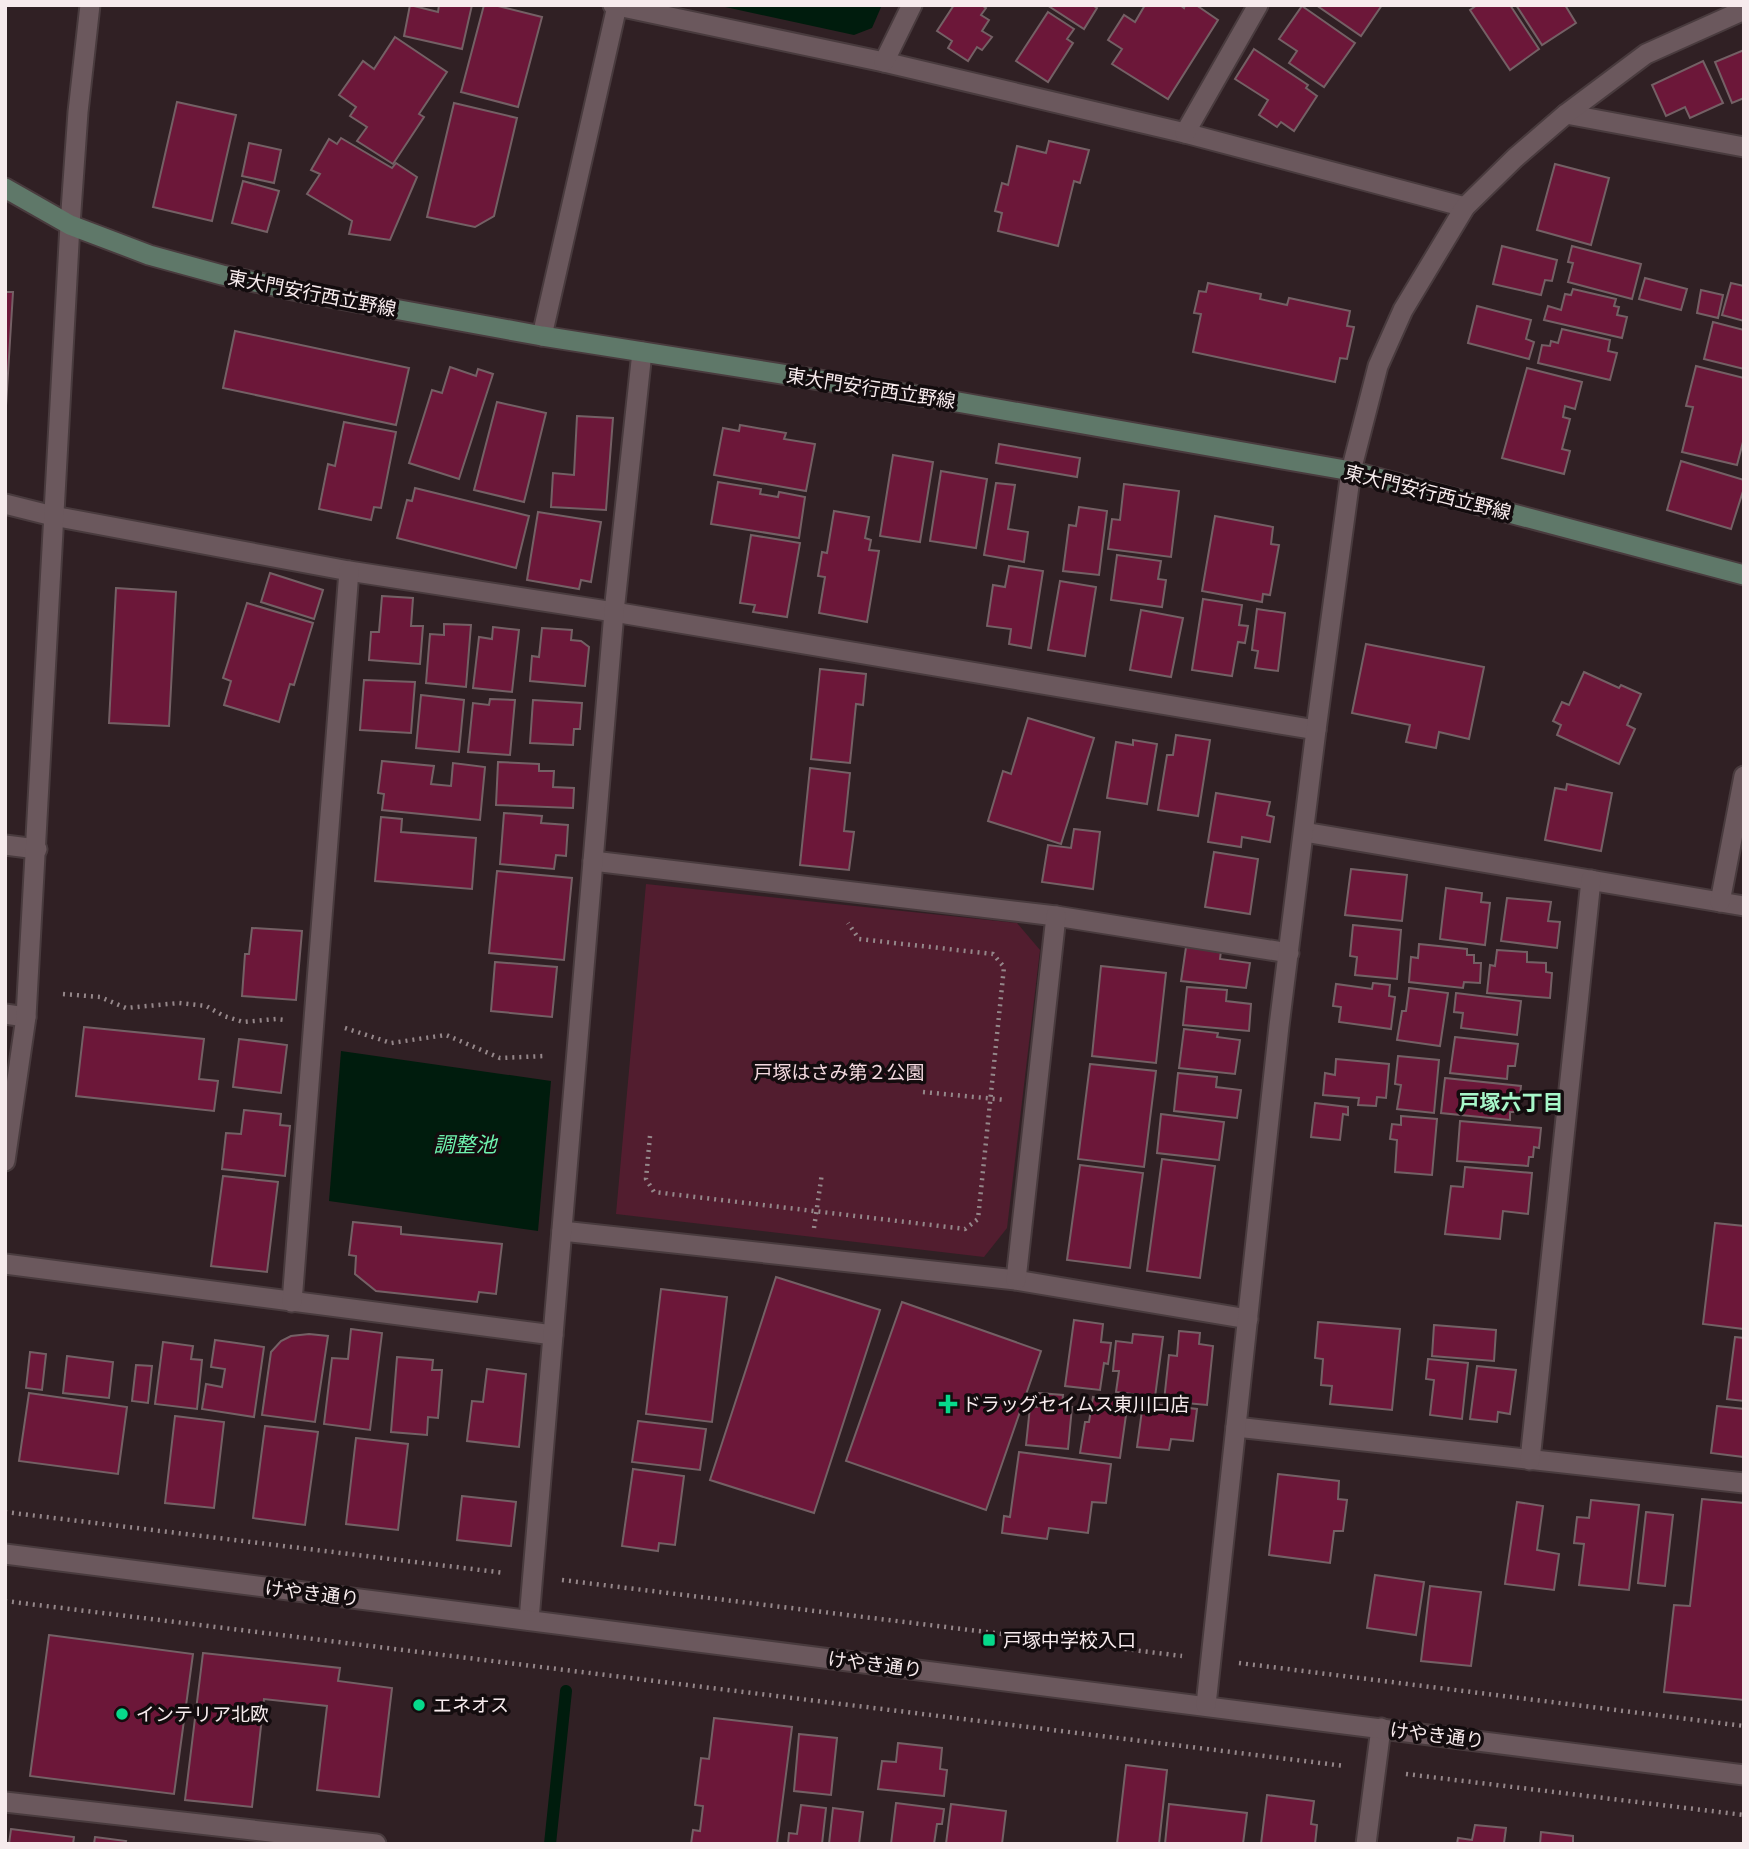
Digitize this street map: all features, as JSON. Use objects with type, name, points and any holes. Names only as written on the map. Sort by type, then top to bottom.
[{"type":"main road","name":"東大門安行西立野線","points":[[5,188],[70,225],[149,255],[222,275],[542,336],[952,401],[1351,471],[1744,575]]},
{"type":"street","points":[[5,1161],[26,1017],[70,225],[78,112],[90,5]]},
{"type":"street","points":[[884,62],[912,5]]},
{"type":"street","points":[[1185,133],[1258,5]]},
{"type":"street","points":[[542,336],[615,6],[884,62],[1185,133],[1465,207]]},
{"type":"street","points":[[1206,1706],[1316,730],[1351,471],[1378,366],[1403,310],[1465,207],[1515,158],[1566,114],[1646,54],[1744,10]]},
{"type":"street","points":[[1566,114],[1744,147]]},
{"type":"street","points":[[529,1620],[614,612],[642,352]]},
{"type":"street","points":[[5,504],[53,516],[349,571],[614,612],[1316,730]]},
{"type":"street","points":[[292,1302],[349,571]]},
{"type":"street","points":[[1720,902],[1744,776]]},
{"type":"street","points":[[1304,832],[1744,906]]},
{"type":"street","points":[[5,845],[37,849]]},
{"type":"street","points":[[593,861],[1056,916],[1289,953]]},
{"type":"street","points":[[1530,1460],[1591,880]]},
{"type":"street","points":[[1016,1280],[1056,916]]},
{"type":"street","points":[[5,1014],[26,1017]]},
{"type":"street","points":[[562,1231],[1016,1280],[1248,1319]]},
{"type":"street","points":[[5,1264],[553,1335]]},
{"type":"street","points":[[1236,1427],[1744,1483]]},
{"type":"street","name":"けやき通り","points":[[5,1554],[1744,1775]]},
{"type":"street","points":[[1366,1844],[1381,1728]]},
{"type":"street","points":[[5,1802],[228,1836],[376,1844]]},
{"type":"path","points":[[650,1136],[646,1179],[654,1192],[965,1229],[978,1219],[1004,967],[993,954],[859,939],[847,922],[852,892]]},
{"type":"path","points":[[923,1092],[1036,1103]]},
{"type":"path","points":[[811,1258],[822,1173]]},
{"type":"path","points":[[5,1512],[1744,1726]]},
{"type":"path","points":[[5,1601],[1744,1815]]},
{"type":"green space","name":"戸塚はさみ第２公園","points":[[646,884],[1017,923],[1040,950],[1007,1228],[984,1257],[616,1214]]},
{"type":"water","points":[[716,5],[882,5],[872,28],[854,35]]},
{"type":"water","name":"調整池","points":[[341,1051],[551,1081],[538,1231],[329,1201]]},
{"type":"building","points":[[410,5],[438,12],[439,5],[472,5],[462,49],[404,36]]},
{"type":"building","points":[[484,5],[542,17],[518,107],[461,92]]},
{"type":"building","points":[[954,5],[981,5],[986,8],[981,15],[989,20],[982,31],[992,37],[982,50],[977,47],[968,61],[948,48],[952,41],[937,31]]},
{"type":"building","points":[[1047,5],[1092,5],[1097,8],[1084,29]]},
{"type":"building","points":[[1145,5],[1180,5],[1184,8],[1185,5],[1196,5],[1218,20],[1168,99],[1112,64],[1122,49],[1108,40],[1124,15],[1135,22]]},
{"type":"building","points":[[1316,5],[1382,5],[1361,36]]},
{"type":"building","points":[[1477,5],[1510,5],[1539,49],[1510,70],[1470,10]]},
{"type":"building","points":[[1516,5],[1565,5],[1576,23],[1542,45]]},
{"type":"building","points":[[1302,6],[1355,43],[1324,87],[1289,63],[1297,51],[1279,39]]},
{"type":"building","points":[[1048,12],[1074,29],[1067,39],[1073,43],[1048,82],[1016,61]]},
{"type":"building","points":[[395,37],[447,72],[419,114],[424,117],[393,164],[357,141],[367,127],[350,116],[356,107],[339,95],[363,61],[374,69]]},
{"type":"building","points":[[1254,49],[1308,85],[1306,88],[1317,96],[1294,131],[1281,122],[1277,127],[1259,115],[1268,100],[1235,79]]},
{"type":"building","points":[[1744,50],[1744,98],[1732,103],[1715,62]]},
{"type":"building","points":[[1703,61],[1723,103],[1690,118],[1685,107],[1666,116],[1652,85]]},
{"type":"building","points":[[177,102],[236,115],[212,221],[153,207]]},
{"type":"building","points":[[454,103],[517,118],[494,216],[475,227],[427,217]]},
{"type":"building","points":[[341,138],[392,168],[396,163],[417,177],[390,240],[349,234],[352,221],[307,194],[320,174],[311,170],[329,139],[337,144]]},
{"type":"building","points":[[1049,141],[1089,150],[1080,183],[1074,181],[1058,246],[998,231],[1002,213],[995,211],[1002,183],[1008,185],[1017,146],[1046,153]]},
{"type":"building","points":[[249,143],[281,150],[274,183],[242,176]]},
{"type":"building","points":[[1555,164],[1609,178],[1591,245],[1537,230]]},
{"type":"building","points":[[243,181],[279,191],[267,232],[232,223]]},
{"type":"building","points":[[1502,246],[1557,260],[1552,281],[1545,280],[1541,295],[1493,284]]},
{"type":"building","points":[[1572,246],[1641,264],[1632,299],[1568,282],[1573,263],[1568,262]]},
{"type":"building","points":[[1645,278],[1687,289],[1681,310],[1639,299]]},
{"type":"building","points":[[1208,283],[1261,294],[1260,299],[1287,305],[1289,298],[1350,311],[1347,326],[1354,327],[1347,359],[1340,358],[1335,382],[1193,352],[1201,314],[1194,313],[1199,291],[1206,292]]},
{"type":"building","points":[[1731,283],[1744,286],[1744,321],[1722,315]]},
{"type":"building","points":[[1573,289],[1616,299],[1614,306],[1619,307],[1617,315],[1627,317],[1622,338],[1544,320],[1548,306],[1561,310],[1565,294],[1571,295]]},
{"type":"building","points":[[1701,290],[1723,295],[1718,318],[1697,313]]},
{"type":"building","points":[[5,292],[13,292],[5,422]]},
{"type":"building","points":[[1477,306],[1531,320],[1526,339],[1534,342],[1529,359],[1468,343]]},
{"type":"building","points":[[1713,322],[1744,330],[1744,369],[1704,359]]},
{"type":"building","points":[[1562,329],[1610,340],[1608,351],[1617,353],[1610,380],[1538,363],[1542,345],[1550,346],[1551,341],[1558,343]]},
{"type":"building","points":[[235,331],[409,368],[396,425],[223,388]]},
{"type":"building","points":[[1696,366],[1744,378],[1744,438],[1737,465],[1682,452],[1693,407],[1686,406]]},
{"type":"building","points":[[450,367],[476,376],[478,369],[493,374],[459,479],[409,463],[432,390],[442,393]]},
{"type":"building","points":[[1527,368],[1582,382],[1575,409],[1565,406],[1563,417],[1570,419],[1562,449],[1570,451],[1564,474],[1502,458]]},
{"type":"building","points":[[497,402],[546,413],[524,502],[474,490]]},
{"type":"building","points":[[577,416],[613,418],[606,510],[551,507],[553,473],[574,475]]},
{"type":"building","points":[[344,422],[396,432],[381,508],[374,507],[371,520],[319,509],[328,464],[335,466]]},
{"type":"building","points":[[740,425],[786,433],[784,439],[815,444],[806,491],[714,475],[723,428],[739,431]]},
{"type":"building","points":[[999,444],[1080,458],[1077,477],[996,463]]},
{"type":"building","points":[[893,455],[933,462],[920,542],[880,536]]},
{"type":"building","points":[[1681,461],[1744,480],[1731,529],[1667,510]]},
{"type":"building","points":[[941,471],[987,479],[976,548],[930,541]]},
{"type":"building","points":[[718,482],[761,489],[760,494],[778,497],[779,492],[805,497],[799,538],[711,524]]},
{"type":"building","points":[[996,483],[1015,485],[1008,529],[1028,532],[1024,562],[984,555]]},
{"type":"building","points":[[1124,484],[1179,491],[1171,557],[1108,549],[1112,519],[1120,520]]},
{"type":"building","points":[[415,488],[529,516],[516,568],[397,538],[407,500],[412,501]]},
{"type":"building","points":[[1079,507],[1107,511],[1099,575],[1063,571],[1069,525],[1076,526]]},
{"type":"building","points":[[834,511],[869,517],[865,538],[871,540],[869,550],[879,551],[867,622],[819,613],[825,577],[818,576],[822,552],[827,553]]},
{"type":"building","points":[[538,512],[601,522],[591,582],[581,580],[579,589],[527,580]]},
{"type":"building","points":[[1215,516],[1273,527],[1271,544],[1279,545],[1270,595],[1263,594],[1262,602],[1202,591]]},
{"type":"building","points":[[751,535],[800,543],[787,617],[753,612],[755,605],[740,603]]},
{"type":"building","points":[[1117,555],[1161,561],[1158,579],[1166,580],[1162,607],[1111,600]]},
{"type":"building","points":[[1009,566],[1043,571],[1031,648],[1009,644],[1011,629],[987,626],[993,585],[1005,587]]},
{"type":"building","points":[[270,573],[323,590],[314,619],[261,602]]},
{"type":"building","points":[[1060,581],[1096,587],[1085,656],[1048,650]]},
{"type":"building","points":[[116,588],[176,592],[169,726],[109,723]]},
{"type":"building","points":[[382,596],[413,598],[411,626],[423,626],[420,664],[369,660],[371,632],[379,632]]},
{"type":"building","points":[[1203,599],[1242,605],[1239,625],[1248,626],[1245,643],[1238,642],[1232,676],[1192,670]]},
{"type":"building","points":[[247,603],[313,623],[294,685],[290,684],[279,722],[224,705],[231,681],[223,678]]},
{"type":"building","points":[[1257,609],[1285,613],[1278,671],[1255,668],[1258,651],[1252,650]]},
{"type":"building","points":[[1141,610],[1183,618],[1171,677],[1130,670]]},
{"type":"building","points":[[444,624],[471,625],[466,687],[426,683],[430,634],[444,635]]},
{"type":"building","points":[[493,627],[519,630],[512,692],[473,688],[479,637],[492,639]]},
{"type":"building","points":[[542,628],[572,630],[571,640],[581,641],[589,647],[585,686],[530,681],[532,656],[539,657]]},
{"type":"building","points":[[1366,644],[1484,667],[1469,739],[1439,732],[1436,748],[1406,742],[1410,725],[1352,713]]},
{"type":"building","points":[[820,669],[866,674],[863,705],[856,704],[850,763],[811,759]]},
{"type":"building","points":[[1584,672],[1619,688],[1621,685],[1641,694],[1627,725],[1635,729],[1619,764],[1557,735],[1561,725],[1553,721],[1562,702],[1569,705]]},
{"type":"building","points":[[364,680],[415,682],[411,733],[360,730]]},
{"type":"building","points":[[421,695],[464,700],[459,752],[416,748]]},
{"type":"building","points":[[490,699],[515,700],[510,755],[468,752],[473,703],[489,705]]},
{"type":"building","points":[[533,700],[582,703],[580,729],[574,729],[573,745],[530,743]]},
{"type":"building","points":[[1028,718],[1094,738],[1061,844],[988,821],[1003,771],[1011,774]]},
{"type":"building","points":[[1176,735],[1210,740],[1198,816],[1158,810],[1167,755],[1173,755]]},
{"type":"building","points":[[1133,740],[1157,744],[1147,804],[1107,798],[1116,742],[1133,745]]},
{"type":"building","points":[[382,761],[434,766],[431,784],[451,786],[453,763],[485,767],[480,820],[382,810],[384,794],[378,793]]},
{"type":"building","points":[[498,762],[539,764],[539,771],[554,771],[553,787],[574,788],[573,808],[496,805]]},
{"type":"building","points":[[810,768],[850,773],[844,831],[854,832],[849,870],[800,865]]},
{"type":"building","points":[[1567,784],[1612,793],[1601,851],[1545,840],[1555,788],[1566,790]]},
{"type":"building","points":[[1216,793],[1270,802],[1267,815],[1274,817],[1270,842],[1242,837],[1241,847],[1208,842]]},
{"type":"building","points":[[504,813],[542,816],[541,823],[568,825],[566,856],[556,855],[554,869],[500,864]]},
{"type":"building","points":[[381,817],[402,819],[401,832],[476,838],[472,889],[375,881]]},
{"type":"building","points":[[1074,829],[1100,832],[1093,889],[1042,882],[1048,845],[1071,848]]},
{"type":"building","points":[[1214,852],[1258,859],[1250,914],[1205,907]]},
{"type":"building","points":[[1351,869],[1407,875],[1402,921],[1345,915]]},
{"type":"building","points":[[497,871],[572,878],[564,960],[489,953]]},
{"type":"building","points":[[1446,888],[1482,893],[1481,902],[1490,903],[1485,945],[1440,939]]},
{"type":"building","points":[[1507,898],[1551,902],[1548,921],[1560,922],[1557,948],[1501,941]]},
{"type":"building","points":[[1353,925],[1401,930],[1397,979],[1355,975],[1357,957],[1350,956]]},
{"type":"building","points":[[252,928],[302,931],[296,1000],[242,996],[245,954],[249,954]]},
{"type":"building","points":[[1419,944],[1467,949],[1467,955],[1474,955],[1474,963],[1481,963],[1480,983],[1464,982],[1463,988],[1409,982],[1411,957],[1418,958]]},
{"type":"building","points":[[1186,947],[1221,951],[1220,959],[1250,963],[1246,988],[1181,981]]},
{"type":"building","points":[[1497,950],[1527,952],[1527,962],[1546,963],[1546,972],[1552,973],[1550,998],[1487,993],[1490,965],[1495,966]]},
{"type":"building","points":[[495,962],[557,967],[552,1017],[491,1011]]},
{"type":"building","points":[[1101,966],[1166,973],[1156,1063],[1092,1056]]},
{"type":"building","points":[[1373,983],[1390,985],[1389,996],[1395,997],[1391,1029],[1339,1022],[1341,1007],[1333,1006],[1336,984],[1372,989]]},
{"type":"building","points":[[1187,987],[1227,990],[1226,1001],[1251,1004],[1249,1031],[1183,1025]]},
{"type":"building","points":[[1409,988],[1448,993],[1440,1046],[1397,1040],[1402,1011],[1406,1011]]},
{"type":"building","points":[[1456,993],[1521,1001],[1517,1035],[1461,1028],[1463,1013],[1454,1012]]},
{"type":"building","points":[[84,1027],[204,1039],[199,1079],[218,1081],[214,1111],[76,1096]]},
{"type":"building","points":[[1184,1029],[1218,1033],[1217,1037],[1240,1040],[1235,1074],[1179,1068]]},
{"type":"building","points":[[1455,1037],[1518,1044],[1515,1066],[1508,1066],[1507,1079],[1450,1073]]},
{"type":"building","points":[[239,1039],[287,1045],[281,1093],[233,1087]]},
{"type":"building","points":[[1398,1056],[1439,1060],[1434,1113],[1397,1109],[1401,1085],[1395,1084]]},
{"type":"building","points":[[1336,1059],[1389,1064],[1386,1098],[1377,1097],[1376,1106],[1358,1105],[1359,1098],[1323,1095],[1325,1073],[1335,1075]]},
{"type":"building","points":[[1090,1064],[1156,1071],[1144,1167],[1078,1159]]},
{"type":"building","points":[[1178,1073],[1217,1077],[1216,1087],[1241,1090],[1237,1118],[1174,1111]]},
{"type":"building","points":[[1445,1078],[1521,1086],[1518,1112],[1510,1112],[1510,1120],[1441,1113]]},
{"type":"building","points":[[1315,1103],[1348,1107],[1348,1115],[1343,1114],[1340,1140],[1311,1137]]},
{"type":"building","points":[[244,1110],[281,1114],[280,1125],[290,1126],[285,1176],[222,1169],[226,1133],[241,1134]]},
{"type":"building","points":[[1161,1114],[1224,1122],[1219,1160],[1157,1153]]},
{"type":"building","points":[[1401,1116],[1437,1119],[1432,1175],[1395,1172],[1397,1140],[1390,1139],[1392,1124],[1401,1125]]},
{"type":"building","points":[[1460,1121],[1541,1128],[1539,1148],[1534,1147],[1528,1166],[1457,1161]]},
{"type":"building","points":[[1162,1159],[1215,1166],[1200,1278],[1147,1271]]},
{"type":"building","points":[[1080,1165],[1143,1173],[1130,1268],[1067,1260]]},
{"type":"building","points":[[1465,1167],[1532,1173],[1528,1214],[1503,1211],[1500,1239],[1445,1234],[1451,1186],[1463,1187]]},
{"type":"building","points":[[223,1176],[278,1182],[267,1272],[211,1266]]},
{"type":"building","points":[[353,1222],[401,1227],[401,1234],[502,1244],[496,1294],[479,1292],[477,1302],[376,1291],[355,1274],[356,1256],[349,1255]]},
{"type":"building","points":[[1715,1223],[1744,1226],[1744,1329],[1703,1324]]},
{"type":"building","points":[[776,1277],[880,1310],[814,1513],[710,1480]]},
{"type":"building","points":[[661,1289],[727,1297],[712,1422],[646,1414]]},
{"type":"building","points":[[902,1302],[1041,1351],[986,1510],[846,1461]]},
{"type":"building","points":[[1074,1320],[1103,1324],[1101,1342],[1111,1343],[1108,1364],[1104,1363],[1100,1390],[1065,1386]]},
{"type":"building","points":[[1318,1322],[1400,1329],[1392,1410],[1330,1404],[1332,1386],[1321,1385],[1323,1359],[1315,1358]]},
{"type":"building","points":[[1434,1325],[1496,1330],[1494,1361],[1432,1356]]},
{"type":"building","points":[[351,1329],[382,1333],[370,1430],[324,1424],[332,1358],[348,1359]]},
{"type":"building","points":[[1179,1331],[1200,1333],[1199,1344],[1213,1346],[1207,1405],[1164,1401],[1169,1355],[1177,1356]]},
{"type":"building","points":[[1133,1334],[1163,1337],[1155,1397],[1116,1392],[1119,1371],[1113,1371],[1116,1341],[1132,1343]]},
{"type":"building","points":[[291,1336],[328,1336],[315,1422],[262,1415],[271,1352],[281,1341]]},
{"type":"building","points":[[1735,1337],[1744,1338],[1744,1401],[1727,1399]]},
{"type":"building","points":[[215,1340],[264,1347],[254,1417],[202,1409],[206,1384],[222,1387],[225,1369],[211,1367]]},
{"type":"building","points":[[163,1342],[193,1346],[191,1359],[202,1360],[197,1409],[155,1404]]},
{"type":"building","points":[[30,1352],[46,1354],[42,1390],[26,1388]]},
{"type":"building","points":[[67,1356],[113,1362],[109,1398],[63,1393]]},
{"type":"building","points":[[397,1357],[433,1360],[432,1370],[442,1370],[438,1418],[428,1417],[427,1435],[391,1432]]},
{"type":"building","points":[[1428,1359],[1468,1363],[1462,1419],[1430,1415],[1434,1380],[1426,1379]]},
{"type":"building","points":[[136,1365],[152,1366],[148,1403],[132,1401]]},
{"type":"building","points":[[1477,1366],[1516,1370],[1510,1414],[1498,1412],[1497,1422],[1470,1419]]},
{"type":"building","points":[[487,1369],[526,1374],[519,1447],[467,1441],[472,1401],[483,1402]]},
{"type":"building","points":[[29,1393],[127,1407],[118,1474],[19,1461]]},
{"type":"building","points":[[1039,1393],[1063,1395],[1062,1406],[1072,1407],[1068,1449],[1026,1445],[1030,1407],[1037,1407]]},
{"type":"building","points":[[1093,1397],[1121,1401],[1119,1413],[1126,1415],[1120,1458],[1080,1453],[1085,1422],[1089,1422]]},
{"type":"building","points":[[1143,1403],[1197,1409],[1193,1441],[1171,1439],[1169,1450],[1137,1447]]},
{"type":"building","points":[[1717,1406],[1744,1409],[1744,1457],[1711,1453]]},
{"type":"building","points":[[175,1416],[224,1422],[214,1508],[165,1503]]},
{"type":"building","points":[[638,1421],[706,1429],[700,1470],[632,1462]]},
{"type":"building","points":[[265,1426],[318,1432],[305,1525],[253,1518]]},
{"type":"building","points":[[356,1438],[408,1444],[398,1530],[346,1524]]},
{"type":"building","points":[[1019,1452],[1111,1464],[1106,1503],[1092,1502],[1088,1533],[1049,1528],[1047,1539],[1002,1533],[1004,1516],[1010,1517]]},
{"type":"building","points":[[633,1469],[684,1476],[675,1545],[659,1543],[658,1551],[622,1546]]},
{"type":"building","points":[[1278,1474],[1339,1481],[1338,1499],[1347,1500],[1343,1531],[1334,1531],[1330,1563],[1269,1555]]},
{"type":"building","points":[[462,1496],[516,1502],[511,1546],[457,1540]]},
{"type":"building","points":[[1702,1499],[1744,1503],[1744,1700],[1664,1692],[1674,1605],[1690,1606]]},
{"type":"building","points":[[1591,1500],[1639,1505],[1629,1590],[1579,1585],[1584,1544],[1574,1543],[1577,1517],[1589,1518]]},
{"type":"building","points":[[1517,1502],[1543,1506],[1537,1550],[1559,1554],[1554,1590],[1505,1584]]},
{"type":"building","points":[[1646,1512],[1673,1515],[1665,1586],[1638,1583]]},
{"type":"building","points":[[1375,1575],[1424,1582],[1416,1635],[1367,1628]]},
{"type":"building","points":[[1430,1586],[1481,1592],[1471,1666],[1421,1661]]},
{"type":"building","points":[[49,1635],[193,1654],[174,1794],[30,1776]]},
{"type":"building","points":[[203,1653],[340,1668],[338,1681],[392,1688],[379,1797],[317,1790],[327,1706],[264,1699],[252,1807],[185,1800]]},
{"type":"building","points":[[714,1718],[792,1727],[777,1844],[691,1844],[693,1830],[700,1831],[703,1806],[695,1805],[701,1758],[709,1759]]},
{"type":"building","points":[[799,1734],[837,1738],[831,1795],[794,1791]]},
{"type":"building","points":[[898,1743],[942,1748],[940,1769],[947,1770],[944,1796],[878,1789],[882,1761],[896,1762]]},
{"type":"building","points":[[1126,1765],[1167,1770],[1159,1844],[1117,1844]]},
{"type":"building","points":[[1267,1795],[1314,1801],[1311,1824],[1317,1825],[1315,1844],[1261,1844]]},
{"type":"building","points":[[896,1803],[944,1809],[942,1824],[937,1824],[934,1844],[891,1844]]},
{"type":"building","points":[[951,1804],[1006,1811],[1002,1844],[946,1844]]},
{"type":"building","points":[[1169,1804],[1247,1813],[1243,1844],[1165,1844]]},
{"type":"building","points":[[801,1805],[826,1808],[822,1844],[788,1844],[789,1833],[797,1834]]},
{"type":"building","points":[[833,1808],[863,1812],[859,1844],[829,1844]]},
{"type":"building","points":[[1475,1825],[1506,1828],[1504,1843],[1507,1844],[1457,1844],[1458,1838],[1472,1840]]},
{"type":"building","points":[[11,1829],[74,1837],[73,1844],[9,1844]]},
{"type":"building","points":[[1541,1832],[1573,1836],[1573,1844],[1540,1844]]},
{"type":"building","points":[[95,1837],[126,1841],[125,1844],[94,1844]]},
{"type":"waterway","points":[[550,1844],[566,1691]]},
{"type":"place","name":"ドラッグセイムス東川口店","points":[[948,1404]]},
{"type":"place","name":"戸塚中学校入口","points":[[989,1640]]},
{"type":"place","name":"エネオス","points":[[419,1705]]},
{"type":"place","name":"インテリア北欧","points":[[122,1714]]},
{"type":"district","name":"戸塚六丁目","points":[[1511,1103]]}]
